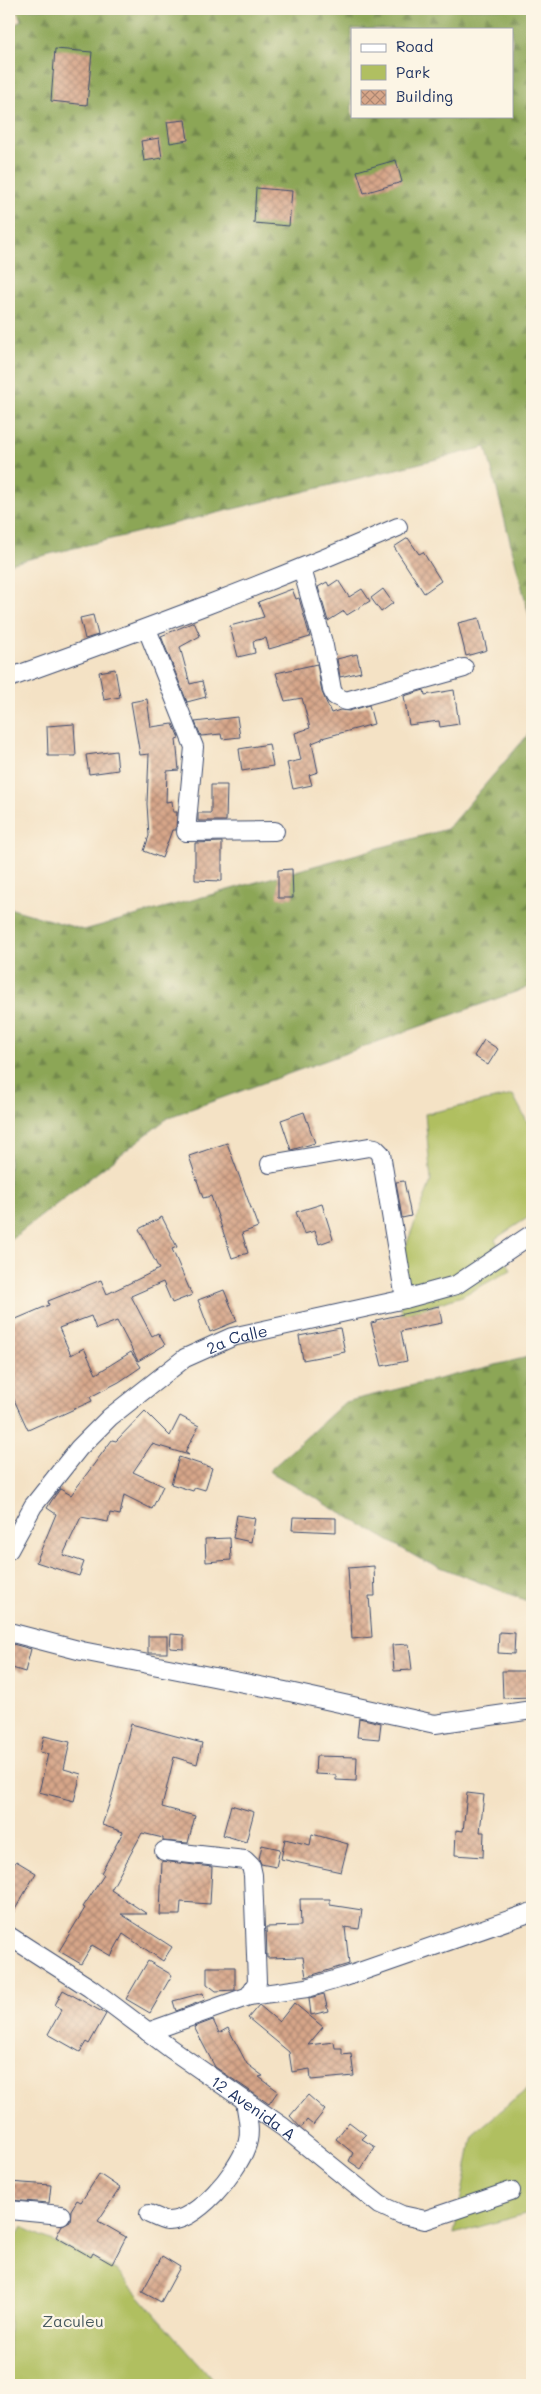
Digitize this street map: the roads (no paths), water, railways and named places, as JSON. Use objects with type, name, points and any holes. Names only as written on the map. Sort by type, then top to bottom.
[{"type":"street","points":[[9,678],[147,629],[302,569],[398,527]]},
{"type":"street","points":[[302,569],[324,646],[332,690],[334,696],[340,700],[359,698],[464,668]]},
{"type":"street","points":[[147,629],[194,746],[186,832],[275,831]]},
{"type":"street","points":[[270,1164],[369,1147],[375,1148],[381,1154],[404,1299]]},
{"type":"street","name":"2a Calle","points":[[9,1550],[33,1506],[79,1448],[110,1417],[185,1358],[232,1337],[404,1299],[456,1285],[532,1234]]},
{"type":"street","points":[[9,1632],[82,1651],[285,1691],[435,1724],[532,1710]]},
{"type":"street","points":[[164,1851],[245,1860],[250,1866],[253,1876],[256,1982],[249,1996]]},
{"type":"street","points":[[148,2032],[249,1996],[307,1988],[345,1977],[532,1912]]},
{"type":"street","name":"12 Avenida A","points":[[9,1936],[90,1988],[328,2162],[380,2205],[402,2215],[425,2220],[512,2191]]},
{"type":"street","points":[[149,2214],[167,2221],[184,2217],[207,2202],[237,2165],[246,2147],[249,2134],[245,2101]]},
{"type":"street","points":[[9,2210],[61,2215]]},
{"type":"park label","name":"Zaculeu","points":[[73,2320]]}]
